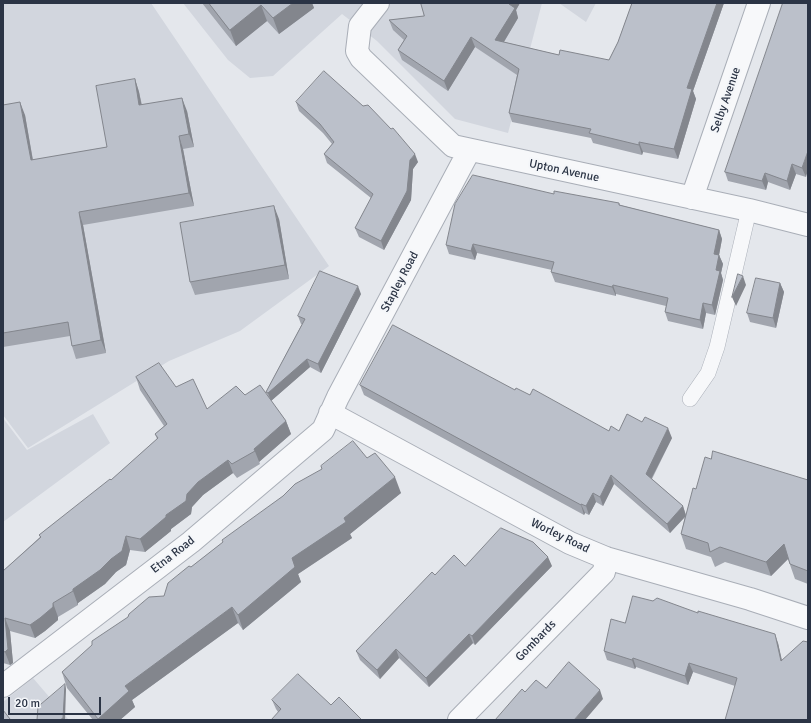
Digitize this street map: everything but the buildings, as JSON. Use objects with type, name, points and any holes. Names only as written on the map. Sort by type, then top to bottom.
[{"type":"street","name":"Upton Avenue","points":[[378,3],[360,26],[357,51],[361,58],[452,146],[469,151],[749,210],[808,225]]},
{"type":"street","name":"Selby Avenue","points":[[692,198],[759,3]]},
{"type":"street","name":"Stapley Road","points":[[330,413],[469,151]]},
{"type":"street","name":"Worley Road","points":[[330,413],[570,543],[606,558],[808,618]]},
{"type":"street","name":"Etna Road","points":[[3,686],[191,542],[323,430],[330,413]]},
{"type":"street","name":"Gombards","points":[[459,720],[604,572],[606,558]]},
{"type":"lane","points":[[690,399],[708,374],[717,347],[749,210]]},
{"type":"shaded area","points":[[3,3],[151,3],[329,266],[240,331],[169,361],[28,448],[3,415]]},
{"type":"shaded area","points":[[183,3],[542,3],[508,133],[455,119],[377,41],[342,14],[273,76],[250,78],[228,60]]},
{"type":"shaded area","points":[[559,3],[596,3],[586,22]]},
{"type":"shaded area","points":[[93,414],[110,443],[3,522],[3,418],[27,450]]},
{"type":"shaded area","points":[[33,678],[69,720],[3,720],[3,702]]}]
